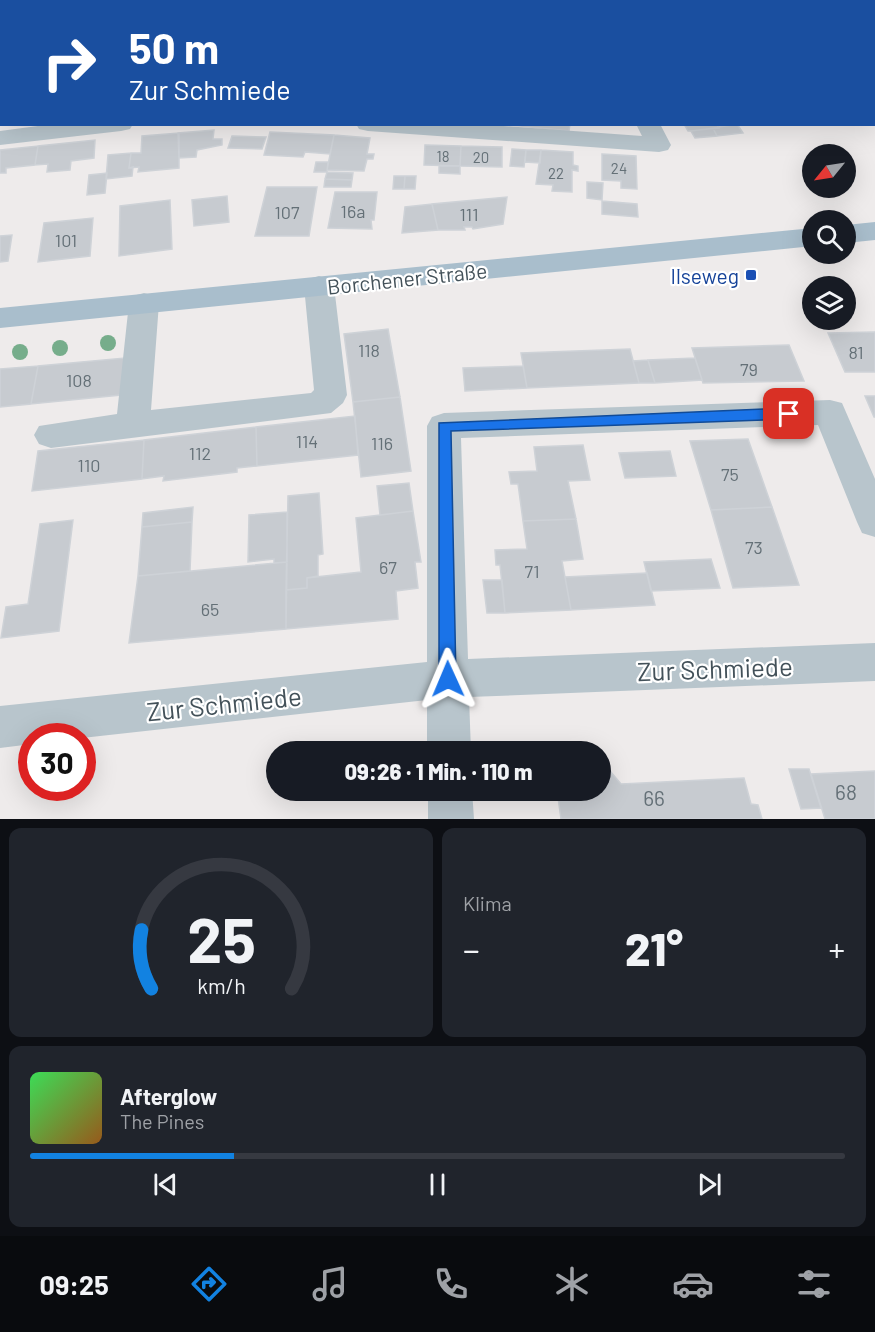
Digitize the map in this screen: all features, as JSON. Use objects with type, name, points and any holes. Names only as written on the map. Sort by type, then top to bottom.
[{"type":"main road","points":[[856,233],[875,231]]},
{"type":"main road","name":"Borchener Straße","points":[[0,318],[802,238]]},
{"type":"street","points":[[0,138],[104,126]]},
{"type":"street","points":[[396,126],[659,145],[649,126]]},
{"type":"street","points":[[51,435],[319,404],[331,394],[319,286]]},
{"type":"street","points":[[133,425],[144,303]]},
{"type":"street","points":[[449,741],[444,426],[830,412],[875,522]]},
{"type":"street","name":"Zur Schmiede","points":[[0,727],[448,679],[875,662]]},
{"type":"street","points":[[450,801],[451,819]]},
{"type":"building","points":[[520,126],[570,126],[569,131]]},
{"type":"building","points":[[685,126],[718,126],[719,128],[688,131]]},
{"type":"building","points":[[738,126],[743,133],[717,136],[713,128]]},
{"type":"building","points":[[713,128],[717,136],[695,138],[691,131]]},
{"type":"building","points":[[214,130],[213,139],[222,139],[222,145],[197,150],[196,157],[179,158],[178,133]]},
{"type":"building","points":[[270,132],[334,135],[330,154],[305,152],[303,157],[264,155]]},
{"type":"building","points":[[179,133],[179,168],[138,172],[139,167],[129,168],[131,153],[141,153],[142,136]]},
{"type":"building","points":[[334,135],[370,138],[367,154],[374,154],[373,159],[367,159],[364,171],[327,170]]},
{"type":"building","points":[[232,136],[266,137],[262,149],[228,148]]},
{"type":"building","points":[[95,140],[94,158],[71,161],[70,170],[47,172],[48,164],[35,165],[38,146]]},
{"type":"building","points":[[425,145],[461,146],[460,166],[424,165]]},
{"type":"building","points":[[38,146],[35,165],[6,168],[6,173],[0,173],[0,150]]},
{"type":"building","points":[[461,146],[502,147],[502,167],[460,166]]},
{"type":"building","points":[[512,149],[526,150],[524,167],[510,166]]},
{"type":"building","points":[[526,150],[541,150],[540,163],[525,162]]},
{"type":"building","points":[[541,150],[573,152],[573,165],[578,166],[578,171],[572,170],[572,192],[552,191],[553,185],[536,184]]},
{"type":"building","points":[[131,153],[129,168],[133,167],[132,176],[106,179],[108,155]]},
{"type":"building","points":[[602,154],[636,156],[637,189],[621,188],[621,181],[602,180]]},
{"type":"building","points":[[316,162],[328,162],[327,172],[314,172]]},
{"type":"building","points":[[439,166],[460,166],[460,174],[439,173]]},
{"type":"building","points":[[327,172],[353,173],[352,180],[325,179]]},
{"type":"building","points":[[107,173],[105,193],[87,195],[89,175]]},
{"type":"building","points":[[394,176],[405,176],[404,189],[393,189]]},
{"type":"building","points":[[405,176],[416,176],[415,189],[404,189]]},
{"type":"building","points":[[325,179],[352,180],[351,187],[324,187]]},
{"type":"building","points":[[587,182],[603,183],[602,200],[587,198]]},
{"type":"building","points":[[267,187],[317,187],[309,236],[255,236]]},
{"type":"building","points":[[335,192],[377,192],[374,220],[371,220],[372,229],[328,228]]},
{"type":"building","points":[[227,196],[229,222],[194,226],[192,200]]},
{"type":"building","points":[[507,197],[503,224],[473,229],[464,227],[465,230],[438,230],[432,204]]},
{"type":"building","points":[[170,200],[172,249],[119,256],[120,206]]},
{"type":"building","points":[[602,201],[637,204],[638,217],[602,214]]},
{"type":"building","points":[[432,204],[438,230],[402,233],[405,207]]},
{"type":"building","points":[[93,218],[90,256],[38,262],[44,223]]},
{"type":"building","points":[[12,235],[8,261],[0,262],[0,236]]},
{"type":"building","points":[[388,329],[400,397],[353,402],[344,334]]},
{"type":"building","points":[[875,332],[875,372],[845,372],[828,333]]},
{"type":"building","points":[[789,345],[804,381],[703,383],[692,348]]},
{"type":"building","points":[[630,349],[639,383],[527,388],[521,353]]},
{"type":"building","points":[[125,358],[121,395],[31,404],[38,366]]},
{"type":"building","points":[[695,358],[702,380],[655,383],[648,360]]},
{"type":"building","points":[[648,360],[655,383],[639,383],[633,361]]},
{"type":"building","points":[[38,366],[31,404],[0,407],[0,369]]},
{"type":"building","points":[[523,366],[527,388],[465,391],[463,368]]},
{"type":"building","points":[[865,396],[875,396],[875,417],[874,417]]},
{"type":"building","points":[[400,397],[411,471],[361,477],[353,402]]},
{"type":"building","points":[[355,416],[358,455],[257,466],[256,427]]},
{"type":"building","points":[[256,427],[257,466],[237,468],[237,472],[163,481],[164,476],[142,479],[144,440]]},
{"type":"building","points":[[748,439],[772,507],[711,510],[690,441]]},
{"type":"building","points":[[144,440],[142,479],[32,491],[38,451]]},
{"type":"building","points":[[583,445],[590,480],[568,481],[576,519],[523,521],[518,484],[511,484],[509,472],[537,471],[534,447]]},
{"type":"building","points":[[670,451],[676,476],[625,478],[619,453]]},
{"type":"building","points":[[409,483],[413,511],[380,515],[377,486]]},
{"type":"building","points":[[319,493],[323,554],[318,555],[318,576],[307,578],[307,588],[286,590],[288,496]]},
{"type":"building","points":[[193,507],[192,522],[142,527],[143,513]]},
{"type":"building","points":[[772,507],[799,585],[733,588],[711,510]]},
{"type":"building","points":[[413,511],[421,562],[415,562],[418,588],[396,591],[398,619],[286,629],[286,590],[307,588],[307,578],[361,572],[356,518]]},
{"type":"building","points":[[287,512],[287,562],[274,563],[274,559],[248,562],[249,515]]},
{"type":"building","points":[[576,519],[583,559],[562,561],[571,610],[505,613],[500,565],[496,565],[495,550],[527,549],[523,521]]},
{"type":"building","points":[[73,520],[59,631],[1,638],[6,607],[28,604],[40,524]]},
{"type":"building","points":[[192,522],[190,571],[138,576],[142,527]]},
{"type":"building","points":[[711,559],[720,588],[651,591],[644,562]]},
{"type":"building","points":[[287,562],[286,629],[129,643],[138,576]]},
{"type":"building","points":[[647,573],[655,605],[571,610],[565,577]]},
{"type":"building","points":[[483,580],[502,580],[505,613],[487,613]]},
{"type":"building","points":[[789,769],[809,769],[821,808],[801,809]]},
{"type":"building","points":[[875,771],[875,819],[825,819],[811,774]]},
{"type":"building","points":[[611,772],[621,784],[744,778],[751,804],[758,805],[762,819],[561,819],[559,801],[611,801]]},
{"type":"place","name":"Ilseweg","points":[[751,275]]},
{"type":"route","points":[[448,679],[444,426],[789,414]]}]
